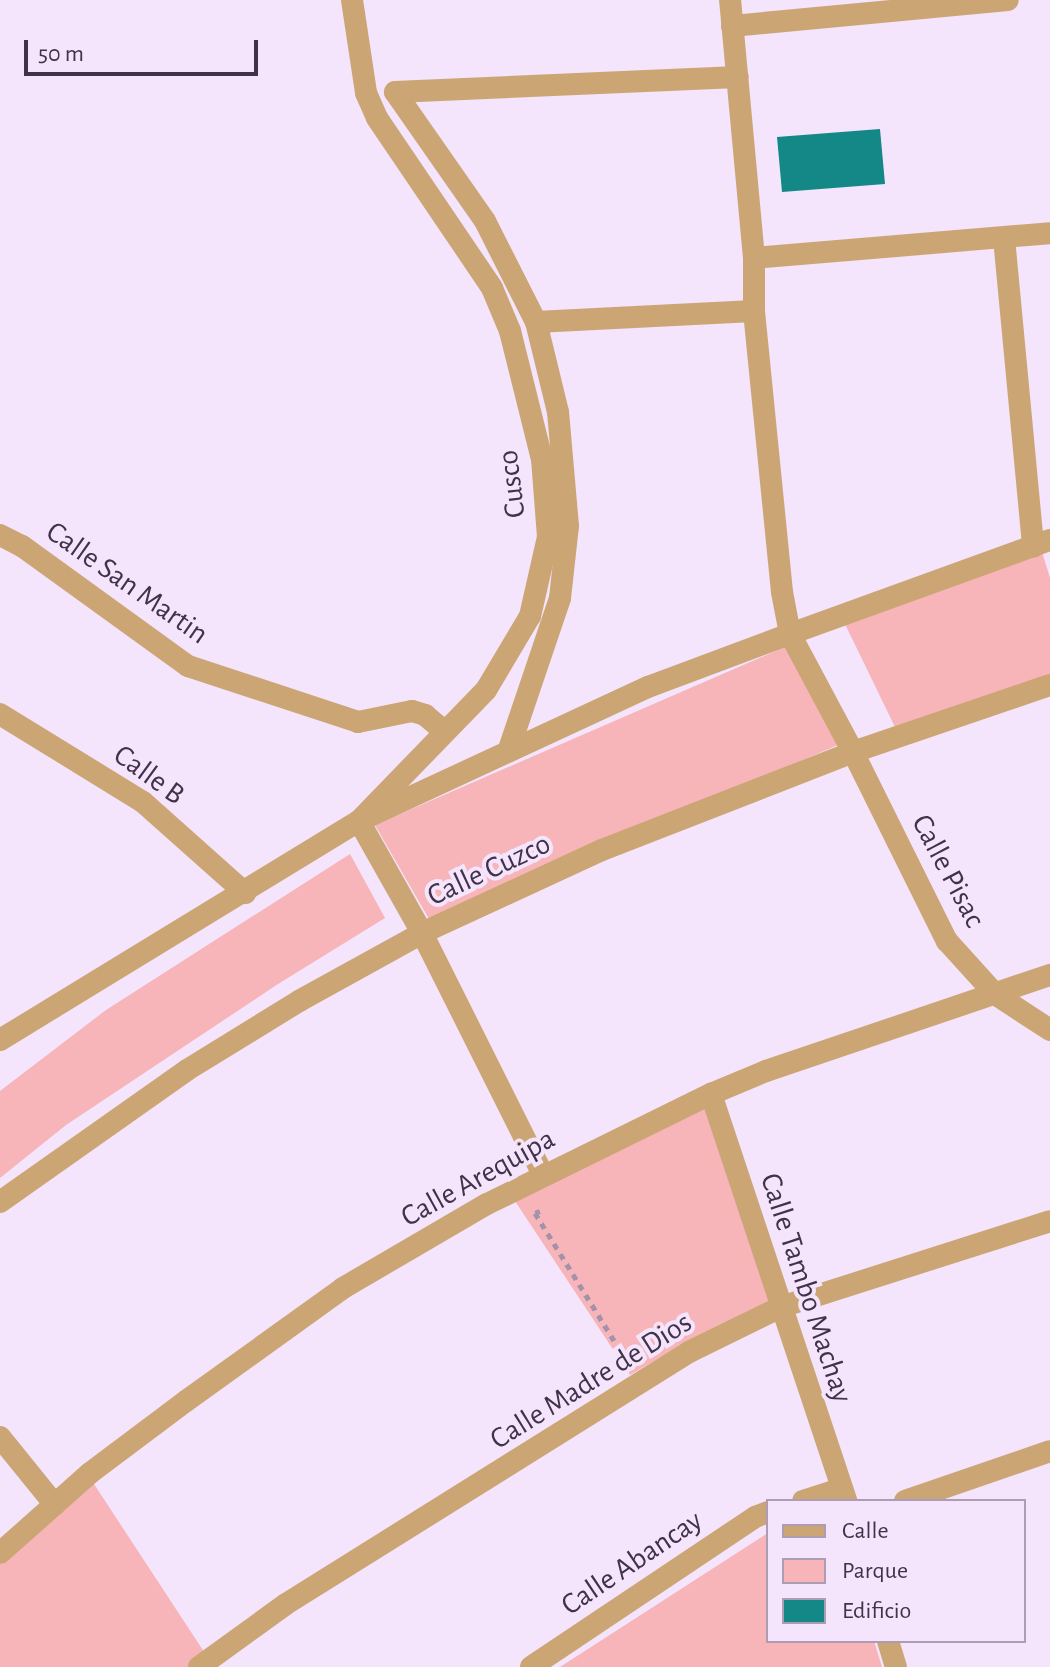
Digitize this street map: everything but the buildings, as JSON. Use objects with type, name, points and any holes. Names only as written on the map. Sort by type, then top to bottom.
[{"type":"street","name":"Cusco","points":[[352,0],[363,81],[377,118],[492,288],[520,362],[547,496],[548,537],[530,616],[486,690],[359,821]]},
{"type":"street","name":"Calle Pisac","points":[[730,0],[754,258],[754,311],[782,592],[790,634],[947,941],[995,994],[1050,1030]]},
{"type":"street","points":[[732,26],[1008,0]]},
{"type":"street","points":[[509,749],[560,598],[568,526],[558,412],[536,322],[485,221],[395,92],[738,77]]},
{"type":"street","points":[[754,258],[1050,233]]},
{"type":"street","points":[[0,1040],[81,987],[245,893],[359,821],[509,749],[648,687],[1045,545],[1004,238]]},
{"type":"street","points":[[536,322],[754,311]]},
{"type":"street","name":"Calle San Martin","points":[[0,535],[22,546],[188,666],[358,722],[412,711],[425,715],[445,732]]},
{"type":"street","name":"Calle Cuzco","points":[[0,1202],[79,1143],[187,1070],[299,1001],[422,933],[602,850],[853,752],[1050,685]]},
{"type":"street","name":"Calle B","points":[[3,719],[143,802],[245,893]]},
{"type":"street","points":[[359,821],[422,933],[543,1175]]},
{"type":"street","name":"Calle Arequipa","points":[[0,1553],[90,1473],[343,1288],[487,1204],[711,1094],[766,1071],[1050,975]]},
{"type":"street","name":"Calle Tambo Machay","points":[[711,1094],[844,1495]]},
{"type":"street","name":"Calle Madre de Dios","points":[[199,1667],[286,1604],[689,1352],[781,1307],[1050,1221]]},
{"type":"street","points":[[0,1437],[55,1505]]},
{"type":"street","points":[[911,1499],[1050,1451]]},
{"type":"street","points":[[817,1499],[844,1495]]},
{"type":"street","name":"Calle Abancay","points":[[531,1667],[755,1517],[766,1513]]},
{"type":"street","points":[[889,1643],[896,1667]]},
{"type":"path","points":[[549,1206],[535,1213],[630,1366],[643,1359]]},
{"type":"green space","points":[[1042,552],[1050,578],[1050,677],[895,727],[845,624]]},
{"type":"green space","points":[[794,643],[845,742],[429,919],[375,825]]},
{"type":"green space","points":[[350,854],[385,918],[278,984],[66,1125],[0,1178],[0,1091],[106,1010]]},
{"type":"green space","points":[[706,1103],[775,1301],[694,1338],[630,1375],[511,1195]]},
{"type":"green space","points":[[90,1478],[212,1664],[209,1667],[0,1667],[0,1558]]},
{"type":"green space","points":[[766,1534],[766,1643],[875,1643],[882,1667],[560,1667]]}]
